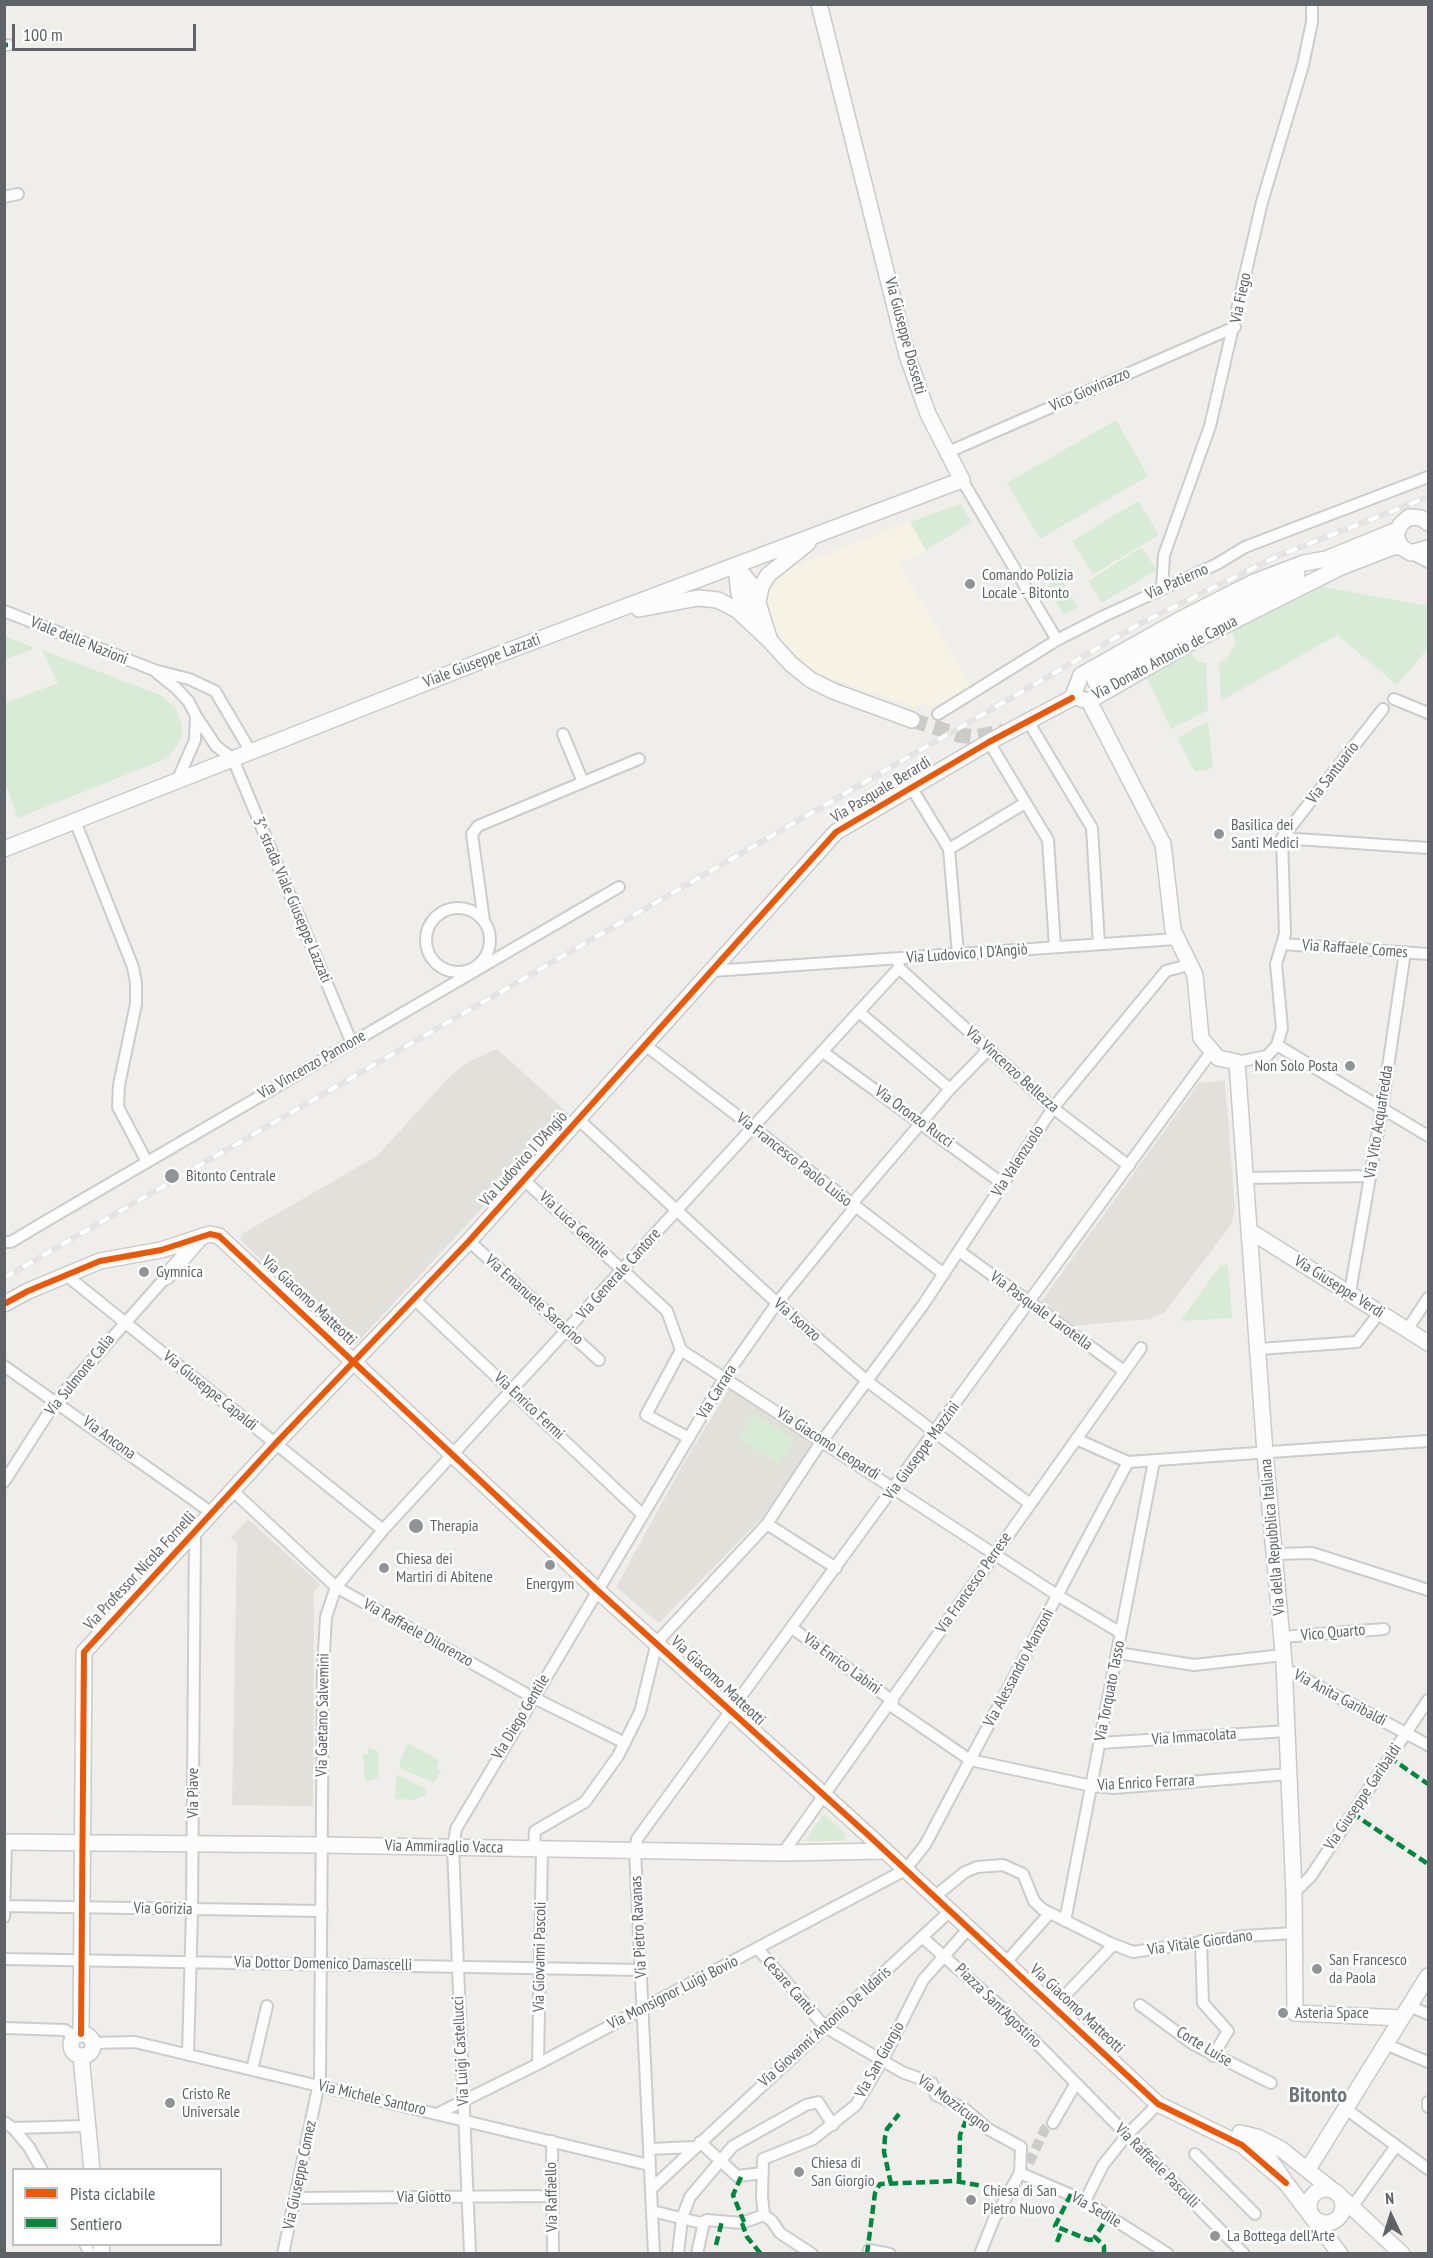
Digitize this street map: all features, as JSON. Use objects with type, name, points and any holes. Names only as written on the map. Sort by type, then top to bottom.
[{"type":"street","name":"Via Giuseppe Dossetti","points":[[819,4],[918,392],[946,453],[1057,640]]},
{"type":"street","name":"Via Fiego","points":[[1162,588],[1164,555],[1210,426],[1235,327],[1262,202],[1303,64],[1312,22],[1312,4]]},
{"type":"street","points":[[4,197],[18,194]]},
{"type":"street","name":"Vico Giovinazzo","points":[[946,453],[1235,327]]},
{"type":"street","name":"Via Patierno","points":[[938,714],[1057,640],[1162,588],[1217,564],[1245,547],[1428,477]]},
{"type":"street","name":"Viale Giuseppe Lazzati","points":[[4,849],[606,614],[962,480]]},
{"type":"street","name":"Via Donato Antonio de Capua","points":[[1428,521],[1409,517],[1397,530],[1326,559],[1304,563],[1254,582],[1179,620],[1081,675],[1072,698],[1089,701],[1188,644],[1341,567],[1393,547],[1423,552],[1428,548]]},
{"type":"street","points":[[1397,530],[1406,550],[1428,562]]},
{"type":"street","points":[[758,607],[761,587],[768,575],[820,533]]},
{"type":"street","points":[[1095,681],[1326,559]]},
{"type":"street","points":[[736,566],[749,579],[770,641]]},
{"type":"street","points":[[736,566],[737,584],[746,611],[791,664],[811,680],[912,720]]},
{"type":"street","points":[[1268,589],[1341,567]]},
{"type":"street","points":[[606,614],[698,598],[718,600],[737,610],[770,641]]},
{"type":"street","name":"Viale delle Nazioni","points":[[4,611],[154,670],[189,679],[215,691],[251,752]]},
{"type":"street","name":"Viale delle Nazioni","points":[[154,670],[189,702],[216,746],[233,759]]},
{"type":"street","name":"Via Pasquale Berardi","points":[[711,971],[837,832],[989,742],[1072,698]]},
{"type":"street","points":[[1394,699],[1428,713]]},
{"type":"street","points":[[1089,701],[1163,844],[1176,939],[1192,964],[1200,1032],[1211,1052],[1225,1061],[1259,1060],[1268,1056],[1277,1046],[1282,1028],[1276,964],[1285,934],[1282,838],[1428,848]]},
{"type":"street","name":"Via Santuario","points":[[1282,838],[1383,709]]},
{"type":"street","points":[[177,781],[195,740],[196,716]]},
{"type":"street","points":[[1028,721],[1092,828],[1099,944]]},
{"type":"street","points":[[563,734],[583,782]]},
{"type":"street","points":[[989,742],[1048,840],[1055,948]]},
{"type":"street","name":"3^ strada Viale Giuseppe Lazzati","points":[[233,759],[351,1041]]},
{"type":"street","points":[[484,921],[476,914],[457,908],[438,915],[426,932],[428,954],[434,963],[454,973],[476,968],[489,950],[490,940],[484,921],[472,834],[478,826],[639,759]]},
{"type":"street","points":[[911,787],[949,849],[958,954]]},
{"type":"street","points":[[949,849],[1025,803]]},
{"type":"street","points":[[75,821],[133,967],[136,1004],[130,1043],[117,1095],[122,1118],[147,1162]]},
{"type":"street","name":"Via Vincenzo Pannone","points":[[4,1242],[11,1242],[476,968],[619,887]]},
{"type":"street","name":"Via Ludovico I D'Angiò","points":[[354,1360],[469,1241],[711,971],[898,964],[958,954],[1176,939]]},
{"type":"street","name":"Via Raffaele Comes","points":[[1282,944],[1428,954]]},
{"type":"street","name":"Via Vito Acquafredda","points":[[1350,1292],[1382,1108],[1404,952]]},
{"type":"street","name":"Via Generale Cantore","points":[[336,1587],[383,1530],[823,1052],[898,964]]},
{"type":"street","name":"Via Vincenzo Bellezza","points":[[898,964],[1053,1108],[1129,1166]]},
{"type":"street","name":"Via Valenzuolo","points":[[657,1642],[767,1524],[823,1441],[944,1274],[1053,1108],[1166,971],[1192,964]]},
{"type":"street","points":[[859,1012],[950,1089]]},
{"type":"street","name":"Via Francesco Paolo Luiso","points":[[645,1045],[944,1274]]},
{"type":"street","points":[[1277,1046],[1428,1136]]},
{"type":"street","name":"Via Carrara","points":[[597,1590],[725,1377],[777,1303],[921,1122],[989,1048]]},
{"type":"street","name":"Via Oronzo Rucci","points":[[823,1052],[1003,1184]]},
{"type":"street","name":"Via Giuseppe Mazzini","points":[[635,1850],[637,1839],[1211,1052]]},
{"type":"street","name":"Via della Repubblica Italiana","points":[[1237,1062],[1265,1453],[1284,1661],[1294,1893],[1295,2013],[1405,2012]]},
{"type":"street","name":"Via Isonzo","points":[[578,1119],[678,1209],[777,1303],[867,1382],[1030,1504]]},
{"type":"street","points":[[1246,1178],[1370,1176]]},
{"type":"street","name":"Via Luca Gentile","points":[[524,1180],[623,1270]]},
{"type":"street","name":"Via Giuseppe Verdi","points":[[1250,1232],[1350,1292],[1428,1343]]},
{"type":"street","points":[[4,1304],[100,1262],[160,1250],[202,1236]]},
{"type":"street","points":[[166,1277],[202,1236]]},
{"type":"street","name":"Via Giacomo Matteotti","points":[[202,1236],[219,1236],[597,1590],[657,1642],[730,1712],[825,1796],[1158,2104],[1226,2131],[1257,2137],[1281,2149],[1352,2206],[1402,2253]]},
{"type":"street","name":"Via Emanuele Saracino","points":[[469,1241],[599,1360]]},
{"type":"street","points":[[160,1250],[166,1277]]},
{"type":"street","name":"Via Pasquale Larotella","points":[[959,1251],[1124,1371]]},
{"type":"street","points":[[623,1270],[668,1311],[681,1350],[646,1415],[689,1438]]},
{"type":"street","name":"Via Giuseppe Capaldi","points":[[66,1275],[383,1530]]},
{"type":"street","name":"Via Sulmone Calia","points":[[4,1482],[56,1401],[166,1277]]},
{"type":"street","name":"Via Enrico Fermi","points":[[413,1298],[643,1515]]},
{"type":"street","points":[[1407,1330],[1428,1298]]},
{"type":"street","points":[[1258,1349],[1357,1342],[1380,1312]]},
{"type":"street","name":"Via Francesco Perrese","points":[[783,1853],[1141,1348]]},
{"type":"street","name":"Via Giacomo Leopardi","points":[[681,1350],[1057,1594],[1121,1633]]},
{"type":"street","name":"Via Professor Nicola Fornelli","points":[[82,2038],[81,1843],[84,1652],[354,1360]]},
{"type":"street","name":"Via Ancona","points":[[4,1366],[212,1513]]},
{"type":"street","points":[[1076,1438],[1128,1462],[1428,1441]]},
{"type":"street","name":"Via Torquato Tasso","points":[[1065,1921],[1154,1461]]},
{"type":"street","name":"Via Alessandro Manzoni","points":[[905,1870],[925,1845],[1128,1462]]},
{"type":"street","name":"Via Raffaele Dilorenzo","points":[[233,1491],[336,1587],[532,1697],[625,1743]]},
{"type":"street","points":[[767,1524],[836,1568]]},
{"type":"street","name":"Via Piave","points":[[188,2054],[193,1845],[195,1531]]},
{"type":"street","points":[[1275,1554],[1312,1554],[1428,1590]]},
{"type":"street","name":"Via Gaetano Salvemini","points":[[322,1845],[326,1617],[336,1587]]},
{"type":"street","name":"Via Diego Gentile","points":[[453,1848],[458,1825],[597,1590]]},
{"type":"street","name":"Via Enrico Labini","points":[[792,1628],[970,1760]]},
{"type":"street","name":"Vico Quarto","points":[[1282,1637],[1384,1629]]},
{"type":"street","points":[[538,1849],[535,1831],[585,1802],[625,1743],[640,1712],[657,1642]]},
{"type":"street","points":[[1118,1653],[1194,1665],[1284,1661]]},
{"type":"street","name":"Via Anita Garibaldi","points":[[1284,1661],[1428,1745]]},
{"type":"street","name":"Via Giuseppe Garibaldi","points":[[1294,1893],[1311,1876],[1428,1700]]},
{"type":"street","name":"Via Immacolata","points":[[1100,1743],[1287,1731]]},
{"type":"street","name":"Via Enrico Ferrara","points":[[970,1760],[1092,1786],[1114,1788],[1289,1774]]},
{"type":"street","points":[[4,1917],[5,1842]]},
{"type":"street","name":"Via Ammiraglio Vacca","points":[[5,1842],[783,1853],[884,1851]]},
{"type":"street","name":"Via Giuseppe Comez","points":[[283,2253],[319,2086],[322,1845]]},
{"type":"street","name":"Via Luigi Castellucci","points":[[453,1848],[470,2253]]},
{"type":"street","name":"Via Giovanni Pascoli","points":[[538,1849],[540,1969],[538,2064]]},
{"type":"street","name":"Via Pietro Ravanas","points":[[635,1850],[654,2253]]},
{"type":"street","name":"Via Vitale Giordano","points":[[934,1897],[965,1872],[977,1867],[1003,1865],[1021,1871],[1034,1901],[1049,1914],[1113,1945],[1141,1952],[1201,1941],[1295,1933]]},
{"type":"street","name":"Via Monsignor Luigi Bovio","points":[[439,2113],[538,2064],[905,1870]]},
{"type":"street","name":"Via Gorizia","points":[[5,1906],[322,1911]]},
{"type":"street","name":"Via Giovanni Antonio De Ildaris","points":[[651,2189],[950,1911]]},
{"type":"street","points":[[1006,1962],[1049,1914]]},
{"type":"street","name":"Via San Giorgio","points":[[763,2173],[764,2159],[813,2139],[856,2105],[882,2061],[913,1997],[943,1955],[969,1929]]},
{"type":"street","name":"Piazza Sant'Agostino","points":[[923,1938],[1000,2006],[1074,2080]]},
{"type":"street","points":[[1201,1941],[1203,2003],[1228,2031],[1213,2056]]},
{"type":"street","points":[[1054,2007],[1113,1945]]},
{"type":"street","name":"Cesare Cantù","points":[[758,1949],[825,2027],[882,2061]]},
{"type":"street","name":"Via Dottor Domenico Damascelli","points":[[4,1959],[641,1970]]},
{"type":"street","points":[[1308,2169],[1428,1976]]},
{"type":"street","name":"Corte Luise","points":[[1140,2005],[1192,2044],[1271,2083]]},
{"type":"street","points":[[252,2070],[267,2006]]},
{"type":"street","points":[[1405,2012],[1428,2014]]},
{"type":"street","name":"Via Michele Santoro","points":[[4,2028],[65,2030],[82,2038],[135,2042],[464,2118],[649,2165]]},
{"type":"street","points":[[82,2038],[90,2052],[81,2056],[92,2168]]},
{"type":"street","points":[[1385,2044],[1428,2062]]},
{"type":"street","name":"Via Mozzicugno","points":[[882,2061],[902,2072],[932,2083],[936,2095],[964,2109],[988,2129],[1021,2147],[1023,2174]]},
{"type":"street","points":[[1053,2123],[1074,2080]]},
{"type":"street","name":"Via Raffaele Pasculli","points":[[1074,2080],[1244,2253]]},
{"type":"street","points":[[678,2253],[682,2218],[693,2193],[720,2160],[741,2141],[806,2105],[818,2102],[833,2125]]},
{"type":"street","points":[[1428,2102],[1428,2108]]},
{"type":"street","points":[[1085,2201],[1103,2165],[1126,2135],[1158,2104]]},
{"type":"street","points":[[1346,2109],[1428,2169]]},
{"type":"street","points":[[9,2125],[86,2126]]},
{"type":"street","points":[[9,2125],[41,2168]]},
{"type":"street","name":"Via Giacomo Matteotti","points":[[1226,2131],[1290,2188]]},
{"type":"street","points":[[1257,2137],[1290,2188],[1340,2253]]},
{"type":"street","name":"Via Raffaello","points":[[552,2140],[553,2253]]},
{"type":"street","points":[[649,2149],[697,2145],[720,2160],[737,2176],[763,2173],[764,2215]]},
{"type":"street","points":[[1352,2206],[1396,2146]]},
{"type":"street","points":[[1195,2154],[1255,2214]]},
{"type":"street","points":[[980,2253],[994,2219],[1029,2163]]},
{"type":"street","name":"Via Sedile","points":[[1023,2174],[1085,2201],[1168,2253]]},
{"type":"street","points":[[1325,2189],[1337,2194],[1342,2211],[1336,2220],[1326,2224],[1312,2217],[1309,2201],[1315,2192],[1325,2189]]},
{"type":"street","name":"Via Giotto","points":[[295,2198],[552,2196]]},
{"type":"street","points":[[652,2211],[704,2222],[742,2223],[764,2215]]},
{"type":"street","points":[[764,2215],[772,2221],[780,2233],[812,2253]]},
{"type":"street","points":[[697,2253],[704,2222]]},
{"type":"street","points":[[869,2252],[890,2253]]},
{"type":"shaded area","points":[[910,522],[926,550],[900,565],[973,689],[938,709],[918,702],[916,708],[819,674],[803,663],[781,638],[770,621],[765,603],[771,582],[778,573]]},
{"type":"shaded area","points":[[497,1049],[569,1114],[355,1345],[240,1240],[242,1234],[377,1156],[452,1074],[470,1061]]},
{"type":"shaded area","points":[[1225,1080],[1235,1210],[1231,1225],[1165,1312],[1150,1319],[1072,1326],[1040,1303],[1199,1083]]},
{"type":"shaded area","points":[[729,1389],[745,1395],[755,1406],[814,1443],[764,1516],[659,1623],[616,1587],[681,1468]]},
{"type":"shaded area","points":[[248,1519],[320,1584],[314,1592],[313,1806],[232,1805],[237,1543],[231,1538]]},
{"type":"green space","points":[[1116,420],[1148,476],[1040,539],[1007,483]]},
{"type":"green space","points":[[1138,501],[1159,535],[1093,574],[1072,541]]},
{"type":"green space","points":[[960,504],[972,522],[926,550],[910,522]]},
{"type":"green space","points":[[1142,547],[1156,570],[1102,603],[1088,581]]},
{"type":"green space","points":[[1061,578],[1078,607],[1064,615],[1047,587]]},
{"type":"green space","points":[[1323,587],[1428,606],[1428,648],[1397,685],[1337,635],[1221,701],[1219,662],[1226,660],[1236,643],[1232,631]]},
{"type":"green space","points":[[4,636],[32,647],[32,650],[5,659]]},
{"type":"green space","points":[[42,650],[160,695],[176,708],[183,729],[179,742],[168,758],[18,818],[5,782],[5,703],[58,683]]},
{"type":"green space","points":[[1188,651],[1199,662],[1206,662],[1208,710],[1171,729],[1146,676]]},
{"type":"green space","points":[[1208,721],[1213,768],[1195,772],[1177,738]]},
{"type":"green space","points":[[1221,1265],[1228,1265],[1232,1318],[1180,1321]]},
{"type":"green space","points":[[754,1414],[795,1439],[779,1464],[738,1439]]},
{"type":"green space","points":[[411,1744],[439,1761],[436,1768],[441,1770],[434,1783],[400,1768],[400,1761],[407,1745]]},
{"type":"green space","points":[[368,1747],[379,1752],[378,1778],[365,1782],[363,1755],[368,1754]]},
{"type":"green space","points":[[398,1775],[427,1790],[427,1794],[415,1800],[395,1799]]},
{"type":"green space","points":[[824,1814],[845,1833],[845,1841],[805,1841]]},
{"type":"tunnel","points":[[912,720],[959,735],[975,737],[1003,731]]},
{"type":"tunnel","points":[[1029,2163],[1045,2129],[1053,2123]]},
{"type":"railway","points":[[4,1278],[1141,623],[1280,555],[1428,497]]},
{"type":"marked path","points":[[1389,1757],[1428,1784]]},
{"type":"marked path","points":[[1352,1813],[1428,1864]]},
{"type":"marked path","points":[[959,2181],[960,2135],[969,2113]]},
{"type":"marked path","points":[[891,2184],[884,2152],[885,2137],[887,2129],[899,2114]]},
{"type":"marked path","points":[[741,2177],[733,2195],[744,2222]]},
{"type":"marked path","points":[[867,2254],[875,2193],[880,2184],[955,2181],[1010,2191]]},
{"type":"marked path","points":[[1071,2194],[1055,2226],[1089,2240],[1096,2239]]},
{"type":"marked path","points":[[1104,2254],[1104,2246],[1095,2237],[1109,2215]]},
{"type":"marked path","points":[[716,2245],[722,2221]]},
{"type":"marked path","points":[[742,2223],[747,2237],[761,2254]]},
{"type":"marked path","points":[[1057,2242],[1062,2229]]},
{"type":"cycle path","points":[[81,2034],[84,1652],[276,1443],[469,1241],[836,832],[989,742],[1072,698]]},
{"type":"cycle path","points":[[4,1304],[28,1291],[100,1261],[161,1250],[210,1234],[219,1236],[597,1590],[866,1833],[1158,2104],[1242,2145],[1286,2183]]},
{"type":"place","name":"Comando Polizia Locale - Bitonto","points":[[970,584]]},
{"type":"place","name":"Basilica dei Santi Medici","points":[[1219,834]]},
{"type":"place","name":"Non Solo Posta","points":[[1350,1066]]},
{"type":"place","name":"Bitonto Centrale","points":[[172,1176]]},
{"type":"place","name":"Gymnica","points":[[144,1272]]},
{"type":"place","name":"Therapia","points":[[416,1526]]},
{"type":"place","name":"Energym","points":[[550,1565]]},
{"type":"place","name":"Chiesa dei Martiri di Abitene","points":[[384,1568]]},
{"type":"place","name":"San Francesco da Paola","points":[[1317,1969]]},
{"type":"place","name":"Asteria Space","points":[[1283,2013]]},
{"type":"place","name":"Cristo Re Universale","points":[[170,2103]]},
{"type":"place","name":"Chiesa di San Giorgio","points":[[799,2172]]},
{"type":"place","name":"Chiesa di San Pietro Nuovo","points":[[971,2200]]},
{"type":"place","name":"La Bottega dell'Arte","points":[[1215,2236]]},
{"type":"district","name":"Bitonto","points":[[1318,2096]]}]
